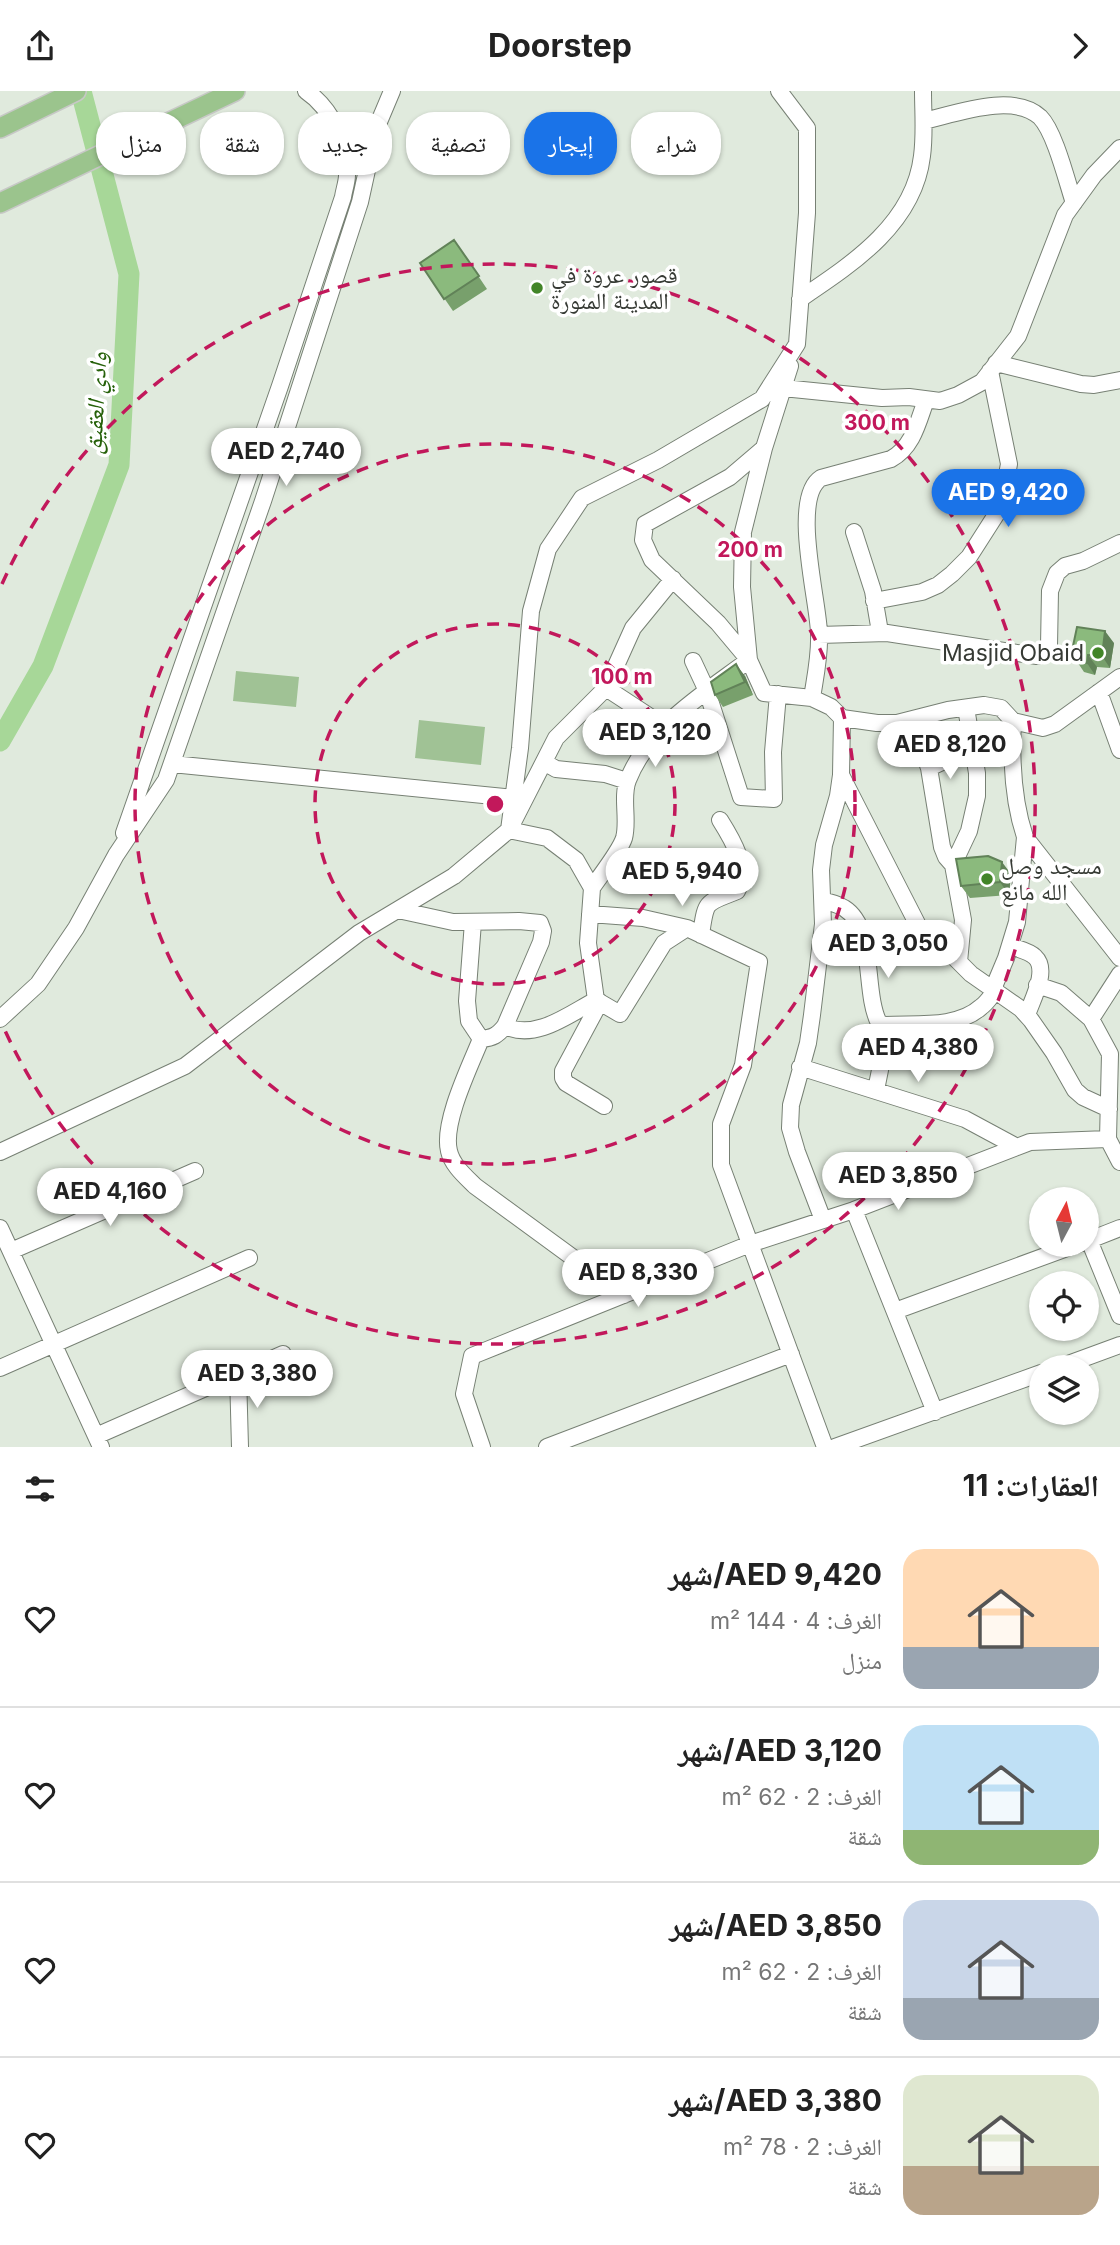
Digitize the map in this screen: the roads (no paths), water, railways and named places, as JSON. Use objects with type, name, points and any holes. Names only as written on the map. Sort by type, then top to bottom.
[{"type":"main road","points":[[0,128],[76,91]]},
{"type":"main road","points":[[0,203],[234,91]]},
{"type":"street","points":[[116,855],[276,398],[343,197],[347,176],[337,130],[318,100],[306,91]]},
{"type":"street","points":[[0,1019],[38,984],[76,929],[116,855],[166,780],[267,488],[360,202],[376,129],[392,91]]},
{"type":"street","points":[[749,660],[742,587],[743,532],[764,447],[797,344],[807,213],[807,128],[779,91]]},
{"type":"street","points":[[800,299],[853,264],[880,239],[910,197],[922,158],[923,91]]},
{"type":"street","points":[[924,121],[989,106],[1004,105],[1028,110],[1040,118],[1049,132],[1074,203]]},
{"type":"street","points":[[783,388],[940,401],[982,382],[1018,336],[1065,215],[1094,175],[1120,148]]},
{"type":"street","points":[[509,830],[520,748],[531,611],[548,549],[582,498],[658,460],[762,399],[797,344]]},
{"type":"street","points":[[993,367],[1081,384],[1094,385],[1120,380]]},
{"type":"street","points":[[874,601],[922,592],[953,574],[969,557],[1001,507],[1009,464],[993,367]]},
{"type":"street","points":[[812,698],[819,635],[809,565],[807,531],[810,491],[821,478],[891,460],[901,454],[916,429],[926,400]]},
{"type":"street","points":[[764,447],[730,477],[645,524],[643,540],[652,560],[718,623],[749,660],[764,693],[812,698],[831,707],[842,718],[877,723],[897,723],[984,705],[1001,709],[1013,721],[1043,728],[1055,724],[1120,677]]},
{"type":"street","points":[[854,533],[880,632]]},
{"type":"street","points":[[819,635],[880,632],[1041,655],[1046,653],[1049,646],[1050,591],[1057,573],[1065,566],[1083,561],[1120,543]]},
{"type":"street","points":[[0,1152],[185,1066],[359,933],[454,876],[509,830],[556,738],[606,688],[633,628],[673,579]]},
{"type":"street","points":[[604,1106],[566,1083],[563,1078],[563,1071],[598,1001],[588,943],[592,888],[624,839],[627,781],[644,751],[664,726],[749,660]]},
{"type":"street","points":[[693,661],[707,691],[741,797],[775,799],[773,752],[778,694]]},
{"type":"street","points":[[606,688],[664,726]]},
{"type":"street","points":[[1099,692],[1119,747]]},
{"type":"street","points":[[953,865],[969,831],[977,796],[974,747],[966,708]]},
{"type":"street","points":[[823,1220],[790,1128],[791,1105],[808,1043],[812,1015],[823,924],[821,870],[824,845],[841,775],[842,718]]},
{"type":"street","points":[[907,721],[929,768],[942,847],[953,865],[964,920],[959,962]]},
{"type":"street","points":[[1013,721],[1012,754],[1020,822],[1025,837],[1120,958]]},
{"type":"street","points":[[929,768],[974,747]]},
{"type":"street","points":[[544,762],[556,769],[605,774],[627,781]]},
{"type":"street","points":[[172,764],[513,798]]},
{"type":"street","points":[[841,775],[925,939],[931,946],[950,953],[971,974],[1027,1015],[1083,1097],[1113,1104]]},
{"type":"street","points":[[598,1001],[620,1014],[664,943],[694,931],[710,902],[737,891],[741,882],[738,850],[720,820]]},
{"type":"street","points":[[509,830],[547,838],[576,860],[592,888]]},
{"type":"street","points":[[823,901],[846,909],[858,926],[867,960],[874,1014],[879,1023],[940,1023],[961,1018],[980,1008],[994,989],[1010,946],[1017,922],[1025,837]]},
{"type":"street","points":[[398,910],[453,922],[540,923],[543,931],[541,942],[505,1026],[492,1038],[481,1039]]},
{"type":"street","points":[[590,914],[643,918],[694,931],[759,962],[744,1065],[721,1125],[721,1165],[825,1447]]},
{"type":"street","points":[[473,922],[467,1001],[469,1021],[481,1039]]},
{"type":"street","points":[[1010,946],[1031,954],[1040,963],[1037,985],[1027,1015]]},
{"type":"street","points":[[1091,1019],[1120,974]]},
{"type":"street","points":[[1037,985],[1061,993],[1091,1019],[1110,1054],[1113,1104],[1108,1139],[1120,1162]]},
{"type":"street","points":[[505,1026],[514,1031],[541,1029],[598,1001]]},
{"type":"street","points":[[876,1090],[889,1025]]},
{"type":"street","points":[[481,1039],[456,1098],[448,1139],[448,1150],[454,1164],[475,1186],[624,1295]]},
{"type":"street","points":[[800,1067],[965,1119],[1017,1147]]},
{"type":"street","points":[[482,1447],[464,1394],[472,1356],[750,1244],[854,1210],[1030,1142],[1108,1139]]},
{"type":"street","points":[[11,1251],[195,1171]]},
{"type":"street","points":[[854,1210],[935,1412]]},
{"type":"street","points":[[0,1228],[98,1442],[283,1354]]},
{"type":"street","points":[[1099,1236],[1120,1228]]},
{"type":"street","points":[[895,1311],[1043,1257]]},
{"type":"street","points":[[1091,1257],[1120,1316]]},
{"type":"street","points":[[0,1368],[249,1258]]},
{"type":"street","points":[[1093,1355],[1120,1345]]},
{"type":"street","points":[[547,1447],[791,1354]]},
{"type":"street","points":[[238,1374],[240,1447]]},
{"type":"street","points":[[835,1447],[1029,1377]]},
{"type":"waterway","name":"وادي العقيق","points":[[0,741],[43,666],[119,465],[129,274],[81,91]]},
{"type":"place","name":"قصور عروة في المدينة المنورة","points":[[537,288]]},
{"type":"place","name":"Masjid Obaid","points":[[1098,653]]},
{"type":"place","name":"مسجد وصل الله مانع","points":[[987,879]]}]
